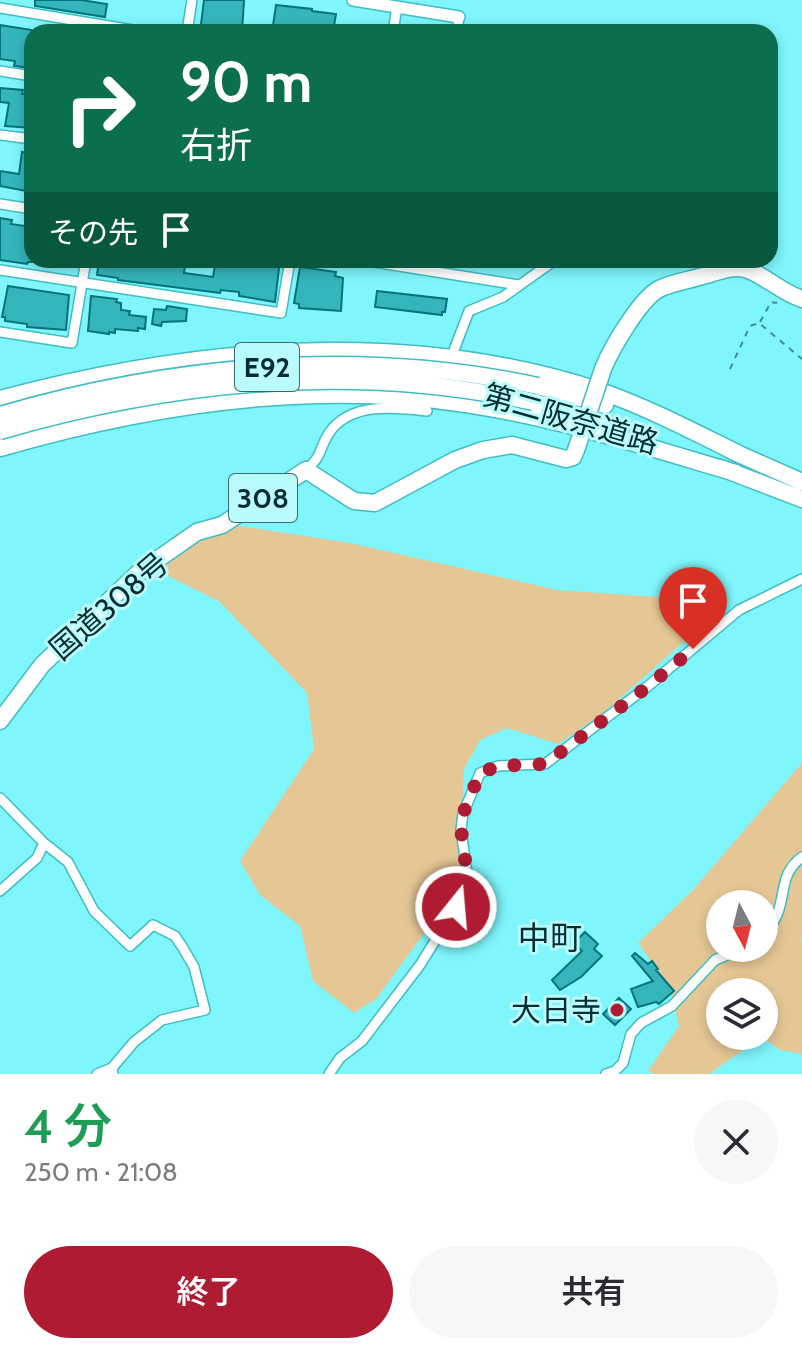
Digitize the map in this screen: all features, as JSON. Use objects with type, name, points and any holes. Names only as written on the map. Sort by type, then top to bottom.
[{"type":"highway","points":[[733,268],[747,270],[794,302]]},
{"type":"highway","name":"308","points":[[306,470],[354,501],[375,503],[455,460],[483,450],[512,445],[566,459],[573,457],[610,352],[641,302],[659,289],[733,268]]},
{"type":"highway","points":[[0,399],[119,373],[232,357],[332,350],[403,352],[505,366],[605,393],[741,455]]},
{"type":"highway","name":"第二阪奈道路","points":[[0,415],[137,384],[233,370],[299,365],[403,365],[470,373],[535,394],[802,499]]},
{"type":"highway","name":"第二阪奈道路","points":[[0,431],[77,412],[236,386],[301,380],[401,381],[602,404],[741,455],[802,482]]},
{"type":"highway","points":[[0,448],[79,428],[205,405],[281,397],[366,395],[432,399],[527,416],[601,433],[736,473]]},
{"type":"highway","name":"国道308号","points":[[0,721],[42,665],[138,573],[197,532],[222,525],[306,470]]},
{"type":"street","points":[[188,24],[192,0]]},
{"type":"street","points":[[353,0],[459,17],[458,24]]},
{"type":"street","points":[[394,24],[397,7]]},
{"type":"street","points":[[0,8],[97,24]]},
{"type":"street","points":[[0,71],[24,75]]},
{"type":"street","points":[[0,135],[24,138]]},
{"type":"street","points":[[0,204],[24,208]]},
{"type":"street","points":[[0,332],[72,343],[85,268]]},
{"type":"street","points":[[0,270],[281,313],[289,268]]},
{"type":"street","points":[[412,268],[519,285]]},
{"type":"street","points":[[454,350],[469,311],[503,297],[543,268]]},
{"type":"street","points":[[306,470],[319,458],[327,436],[336,424],[359,412],[380,407],[427,411]]},
{"type":"street","points":[[329,1074],[340,1058],[362,1041],[420,965],[456,907],[468,882],[461,829],[463,814],[480,773],[498,766],[545,764],[647,687],[739,610],[802,579]]},
{"type":"street","points":[[0,798],[44,843],[68,862],[94,911],[130,946],[153,925],[175,936],[194,967],[205,1010],[162,1020],[134,1042],[112,1071],[97,1074]]},
{"type":"street","points":[[0,891],[37,858],[44,843]]},
{"type":"street","points":[[778,916],[789,868],[802,857]]},
{"type":"street","points":[[606,1074],[623,1063],[631,1034],[641,1023],[672,1006],[713,962]]},
{"type":"path","points":[[730,369],[750,326],[759,323],[771,302],[794,302]]},
{"type":"path","points":[[759,323],[802,359]]},
{"type":"shaded area","points":[[207,521],[350,543],[557,590],[687,599],[696,631],[600,716],[558,744],[507,728],[480,740],[464,769],[458,887],[376,999],[354,1013],[313,981],[300,926],[260,895],[240,861],[314,749],[307,693],[219,601],[144,564],[177,533]]},
{"type":"shaded area","points":[[802,763],[802,1054],[778,1049],[778,978],[706,978],[706,1050],[743,1050],[709,1074],[654,1074],[648,1071],[679,1026],[669,986],[638,943],[693,890]]},
{"type":"building","points":[[35,0],[81,0],[107,4],[105,17],[35,6]]},
{"type":"building","points":[[204,0],[244,0],[242,24],[201,24]]},
{"type":"building","points":[[276,5],[336,14],[334,24],[273,24]]},
{"type":"building","points":[[0,25],[24,29],[24,67],[14,66],[15,61],[0,59]]},
{"type":"building","points":[[0,88],[23,90],[24,127],[5,126],[9,103],[0,102]]},
{"type":"building","points":[[22,152],[24,190],[0,186],[0,171],[19,174]]},
{"type":"building","points":[[0,218],[24,226],[24,264],[0,260]]},
{"type":"building","points":[[98,268],[185,268],[184,273],[213,277],[215,268],[279,268],[275,302],[239,296],[239,292],[221,290],[220,293],[97,275]]},
{"type":"building","points":[[300,268],[336,272],[335,276],[343,278],[341,311],[299,308],[299,304],[294,303]]},
{"type":"building","points":[[8,286],[69,295],[66,330],[27,327],[27,324],[5,321],[2,317]]},
{"type":"building","points":[[377,291],[447,299],[445,312],[442,315],[375,307]]},
{"type":"building","points":[[91,296],[117,299],[121,310],[130,311],[129,315],[146,317],[145,329],[115,329],[115,333],[109,334],[88,331]]},
{"type":"building","points":[[167,306],[187,309],[186,321],[162,322],[161,326],[152,324],[154,309],[166,310]]},
{"type":"building","points":[[585,932],[598,944],[594,949],[602,956],[581,977],[560,990],[552,980],[582,951],[574,943]]},
{"type":"building","points":[[635,953],[648,964],[652,961],[674,991],[659,1004],[656,1002],[638,1007],[631,989],[653,981],[632,956]]},
{"type":"building","points":[[619,998],[631,1009],[615,1025],[603,1014]]},
{"type":"place","name":"大日寺","points":[[617,1010]]},
{"type":"district","name":"中町","points":[[550,937]]},
{"type":"route","points":[[456,907],[468,882],[468,863],[461,829],[463,814],[480,773],[498,766],[545,764],[693,649]]}]
